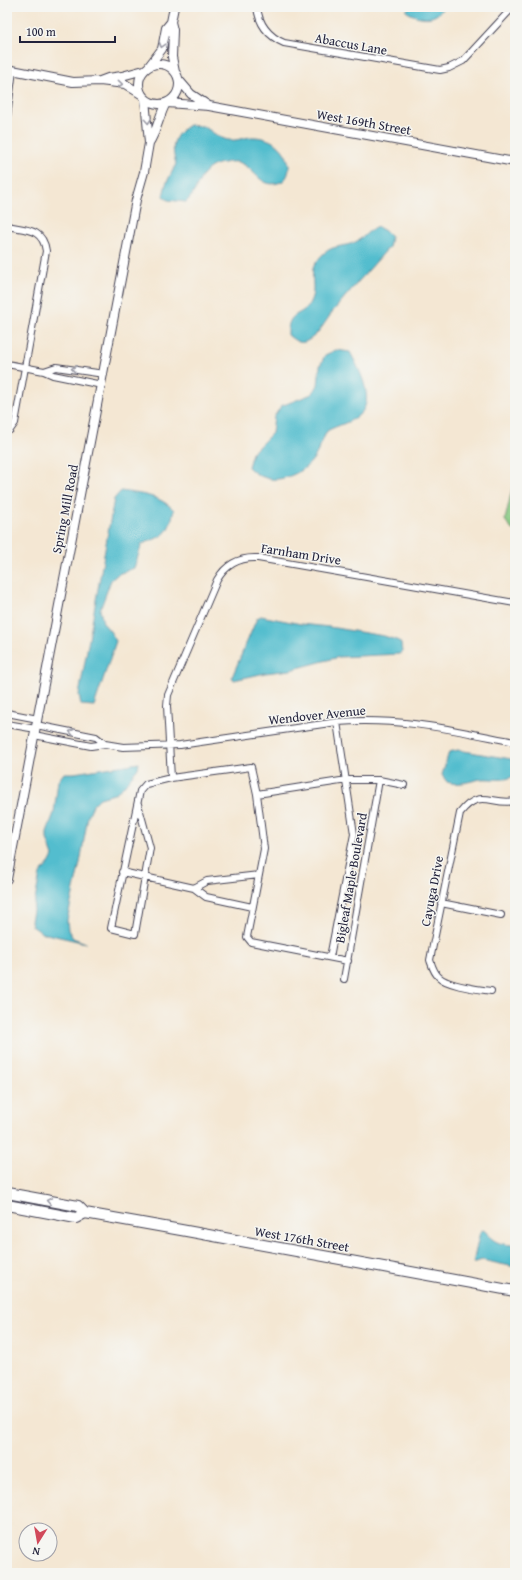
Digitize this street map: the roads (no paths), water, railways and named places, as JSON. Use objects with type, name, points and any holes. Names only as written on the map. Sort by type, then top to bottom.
[{"type":"main road","name":"West 176th Street","points":[[7,1193],[78,1206],[85,1213],[515,1291]]},
{"type":"main road","name":"West 176th Street","points":[[7,1205],[76,1218],[85,1213]]},
{"type":"street","points":[[7,118],[10,70],[73,82],[100,81],[125,84],[154,104],[166,103],[177,94],[179,87],[179,80],[175,72],[172,57],[173,30],[171,22],[174,7]]},
{"type":"street","name":"Abaccus Lane","points":[[257,7],[260,21],[264,28],[276,39],[284,43],[440,70],[449,68],[463,61],[513,7]]},
{"type":"street","points":[[143,97],[138,84],[139,78],[162,49],[166,28],[171,22]]},
{"type":"street","points":[[100,81],[160,64],[167,65],[175,72]]},
{"type":"street","name":"West 169th Street","points":[[179,80],[191,94],[209,106]]},
{"type":"street","name":"Spring Mill Road","points":[[7,879],[136,200],[144,172],[149,143],[143,97]]},
{"type":"street","name":"Spring Mill Road","points":[[149,143],[155,134],[160,114],[166,103]]},
{"type":"street","name":"West 169th Street","points":[[166,103],[209,106],[515,162]]},
{"type":"street","points":[[7,226],[36,232],[43,238],[46,251],[14,423],[7,432]]},
{"type":"street","points":[[7,364],[102,385]]},
{"type":"street","points":[[44,371],[56,367],[104,374]]},
{"type":"street","name":"Farnham Drive","points":[[169,746],[167,706],[168,695],[217,580],[227,567],[234,562],[249,558],[258,558],[515,603]]},
{"type":"street","points":[[7,714],[36,727],[91,746],[105,744]]},
{"type":"street","name":"Wendover Avenue","points":[[36,727],[96,738],[105,744],[124,747],[169,746],[337,722],[386,720],[430,725],[515,742]]},
{"type":"street","name":"Bigleaf Maple Boulevard","points":[[330,957],[354,834],[337,722]]},
{"type":"street","points":[[7,724],[36,727]]},
{"type":"street","points":[[169,746],[171,778]]},
{"type":"street","points":[[138,804],[150,848],[135,934],[111,928],[140,792],[146,784],[171,778],[251,767],[257,794],[264,849],[247,937],[251,942],[348,961]]},
{"type":"street","points":[[257,794],[346,780],[380,780],[404,785]]},
{"type":"street","name":"Bigleaf Maple Boulevard","points":[[344,979],[380,780]]},
{"type":"street","name":"Cayuga Drive","points":[[491,991],[451,983],[439,978],[434,971],[430,960],[460,813],[466,806],[477,799],[489,798],[509,802],[515,801]]},
{"type":"street","points":[[122,872],[194,888],[206,897],[252,907]]},
{"type":"street","points":[[194,888],[207,881],[259,875]]},
{"type":"street","points":[[441,903],[501,915]]},
{"type":"water","points":[[409,7],[444,7],[437,15],[428,18],[409,13],[406,11]]},
{"type":"water","points":[[189,125],[204,127],[226,140],[255,137],[273,142],[282,150],[288,160],[289,171],[287,176],[281,182],[274,184],[268,183],[262,180],[243,164],[228,162],[218,164],[206,171],[191,197],[186,202],[168,200],[163,196],[166,184],[176,164],[173,147],[174,142],[179,133]]},
{"type":"water","points":[[378,227],[391,237],[389,247],[341,302],[315,335],[304,342],[297,341],[290,337],[288,335],[288,327],[290,321],[307,307],[312,298],[313,268],[318,260],[328,250],[355,242]]},
{"type":"water","points":[[336,350],[350,352],[361,374],[366,392],[364,408],[360,414],[352,420],[327,431],[313,459],[307,466],[297,473],[278,479],[266,478],[256,474],[248,467],[252,453],[272,433],[274,417],[281,406],[312,394],[318,385],[320,366],[325,355]]},
{"type":"water","points":[[121,491],[143,494],[156,498],[174,510],[170,525],[165,533],[142,544],[134,568],[118,574],[111,580],[100,610],[103,623],[116,641],[94,706],[81,705],[79,695],[114,499]]},
{"type":"water","points":[[261,616],[301,624],[384,636],[399,641],[402,652],[399,654],[339,657],[290,670],[265,673],[234,680],[232,677],[257,618]]},
{"type":"water","points":[[458,750],[511,759],[515,764],[515,773],[510,778],[506,779],[481,779],[460,783],[447,782],[442,775],[449,752]]},
{"type":"water","points":[[139,763],[138,768],[123,787],[114,794],[100,798],[93,805],[88,816],[80,863],[67,920],[68,930],[73,938],[86,943],[42,933],[32,926],[31,921],[40,874],[53,856],[47,839],[47,832],[54,813],[58,781],[64,773],[74,773]]},
{"type":"water","points":[[483,1230],[499,1243],[515,1245],[515,1267],[482,1260],[473,1263],[480,1232]]}]
